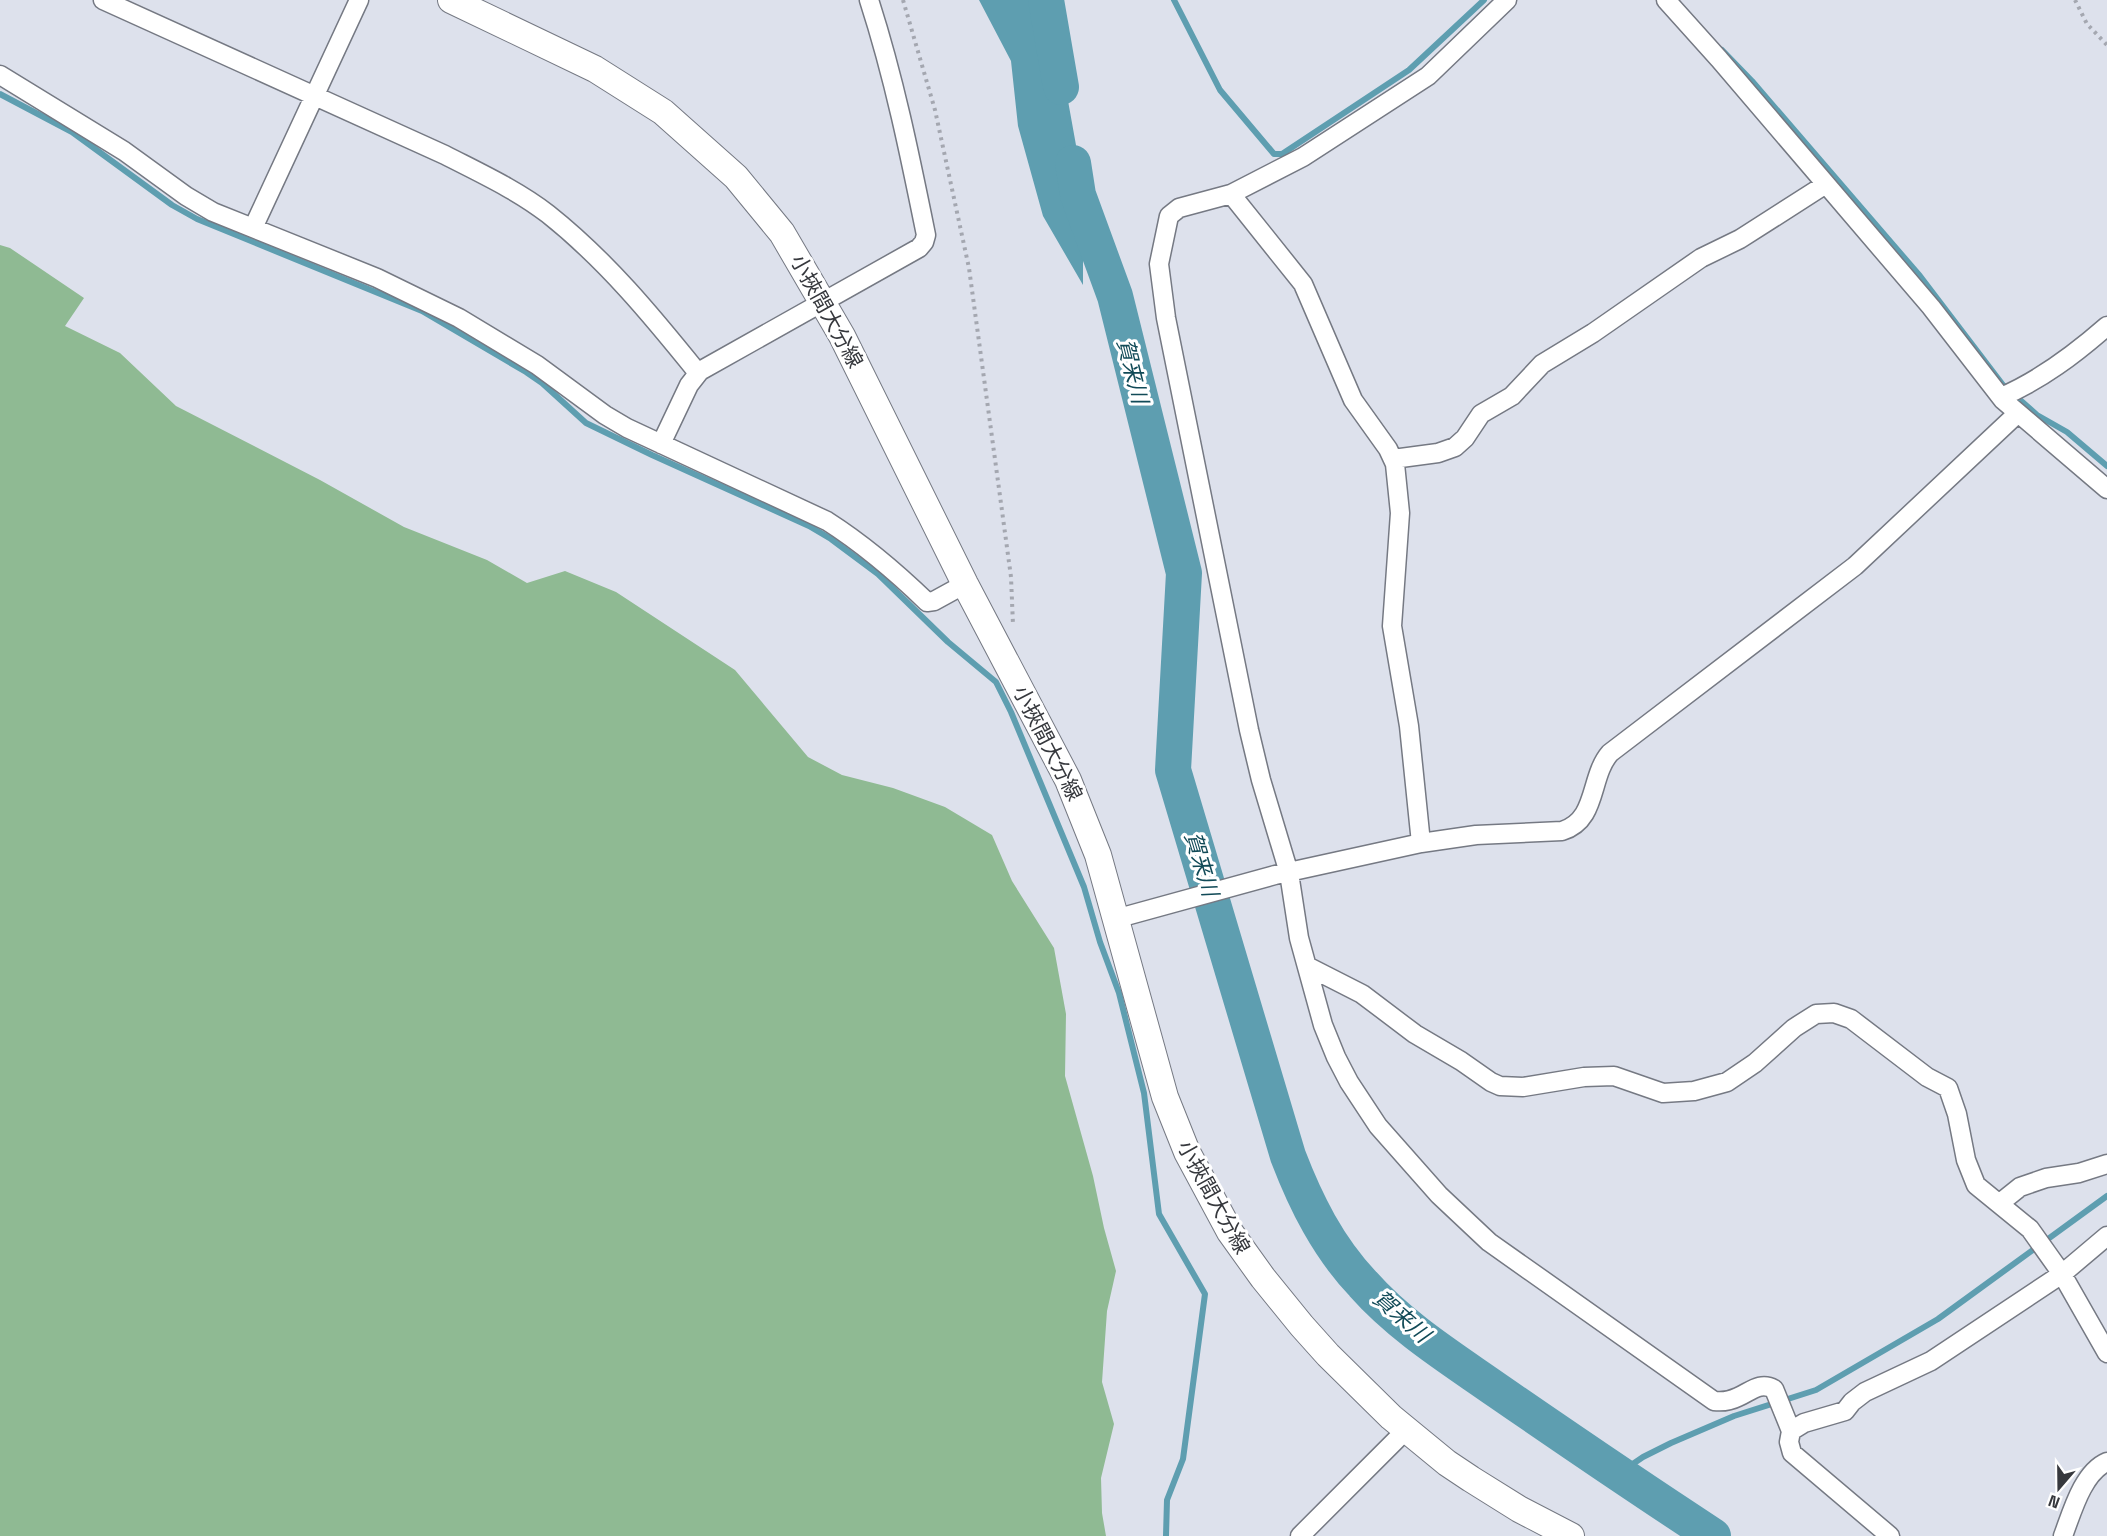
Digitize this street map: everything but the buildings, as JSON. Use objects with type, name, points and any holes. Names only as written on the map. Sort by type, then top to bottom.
[{"type":"main road","name":"小挾間大分線","points":[[451,0],[596,69],[620,83],[676,123],[719,160],[752,195],[782,233],[824,302],[965,584],[1068,780],[1098,855],[1165,1097],[1187,1152],[1217,1210],[1246,1256],[1302,1326],[1349,1377],[1406,1430],[1447,1463],[1488,1491],[1571,1536]]},
{"type":"street","points":[[103,0],[446,155],[496,181],[547,213],[622,281],[698,373]]},
{"type":"street","points":[[253,228],[359,0]]},
{"type":"street","points":[[1508,0],[1428,76],[1303,157],[1231,194],[1179,208],[1169,216],[1159,264],[1160,276],[1249,730],[1282,874],[1323,1025],[1348,1082],[1378,1126],[1461,1218],[1489,1242],[1714,1401],[1737,1398],[1755,1387],[1768,1386],[1774,1389],[1791,1431],[1789,1442],[1792,1453],[1890,1536]]},
{"type":"street","points":[[1666,0],[1931,307],[2001,397],[2107,489]]},
{"type":"street","points":[[661,444],[689,385],[698,373],[919,248],[925,238],[902,121],[866,2]]},
{"type":"street","points":[[0,75],[124,151],[186,196],[213,212],[377,278],[459,318],[537,365],[605,415],[627,428],[826,521],[893,570],[927,602],[934,601],[965,584]]},
{"type":"street","points":[[1392,459],[1438,453],[1455,447],[1465,438],[1481,414],[1512,396],[1542,364],[1601,328],[1701,258],[1740,239],[1826,184]]},
{"type":"street","points":[[1231,194],[1303,284],[1353,400],[1392,459],[1398,487],[1400,513],[1392,626],[1409,726],[1421,843]]},
{"type":"street","points":[[2001,397],[2021,389],[2072,356],[2107,326]]},
{"type":"street","points":[[1115,919],[1282,874],[1421,843],[1476,835],[1562,831],[1571,828],[1584,814],[1592,799],[1605,759],[1610,753],[1855,566],[2018,413]]},
{"type":"street","points":[[1307,966],[1362,994],[1415,1034],[1491,1082],[1512,1088],[1584,1077],[1614,1076],[1663,1093],[1694,1091],[1727,1082],[1755,1063],[1794,1028],[1816,1014],[1834,1012],[1851,1019],[1927,1077],[1948,1088],[1957,1114],[1966,1160],[1976,1185],[2030,1229],[2062,1274],[2107,1353]]},
{"type":"street","points":[[2000,1203],[2020,1187],[2046,1178],[2079,1173],[2107,1164]]},
{"type":"street","points":[[1791,1431],[1804,1423],[1845,1411],[1865,1392],[1931,1361],[2062,1274],[2107,1236]]},
{"type":"street","points":[[1300,1536],[1406,1430]]},
{"type":"street","points":[[2063,1536],[2089,1475],[2098,1466],[2107,1462]]},
{"type":"path","points":[[903,0],[935,110],[969,268],[1011,577],[1014,629]]},
{"type":"path","points":[[2074,0],[2086,24],[2107,45]]},
{"type":"green space","points":[[0,245],[10,248],[84,298],[65,326],[120,353],[176,406],[320,480],[404,527],[487,560],[527,583],[565,571],[616,592],[735,670],[808,757],[842,775],[893,788],[945,807],[992,835],[1012,881],[1054,948],[1066,1014],[1065,1076],[1116,1271],[1107,1311],[1102,1382],[1114,1424],[1101,1478],[1102,1513],[1106,1536],[0,1536]]},
{"type":"water","points":[[979,0],[1041,0],[1063,73],[1083,184],[1083,285],[1043,216],[1018,126],[1011,61]]},
{"type":"waterway","name":"賀来川","points":[[1046,0],[1061,87]]},
{"type":"waterway","points":[[1174,0],[1220,90],[1274,154],[1282,154],[1409,70],[1484,0]]},
{"type":"waterway","points":[[1722,50],[1752,81],[1920,276],[2003,385],[2037,415],[2067,432],[2107,466]]},
{"type":"waterway","points":[[0,94],[72,132],[172,205],[197,219],[422,311],[526,372],[542,383],[586,423],[809,526],[831,539],[878,574],[948,642],[996,682],[1011,712],[1084,887],[1100,942],[1119,993],[1144,1093],[1159,1214],[1205,1294],[1183,1459],[1167,1500],[1166,1536]]},
{"type":"waterway","name":"賀来川","points":[[1073,163],[1078,195],[1115,296],[1184,573],[1173,770],[1288,1156],[1302,1191],[1319,1224],[1350,1270],[1394,1314],[1462,1366],[1713,1536]]},
{"type":"waterway","points":[[1618,1474],[1643,1457],[1734,1416],[1816,1390],[1938,1319],[2107,1196]]}]
